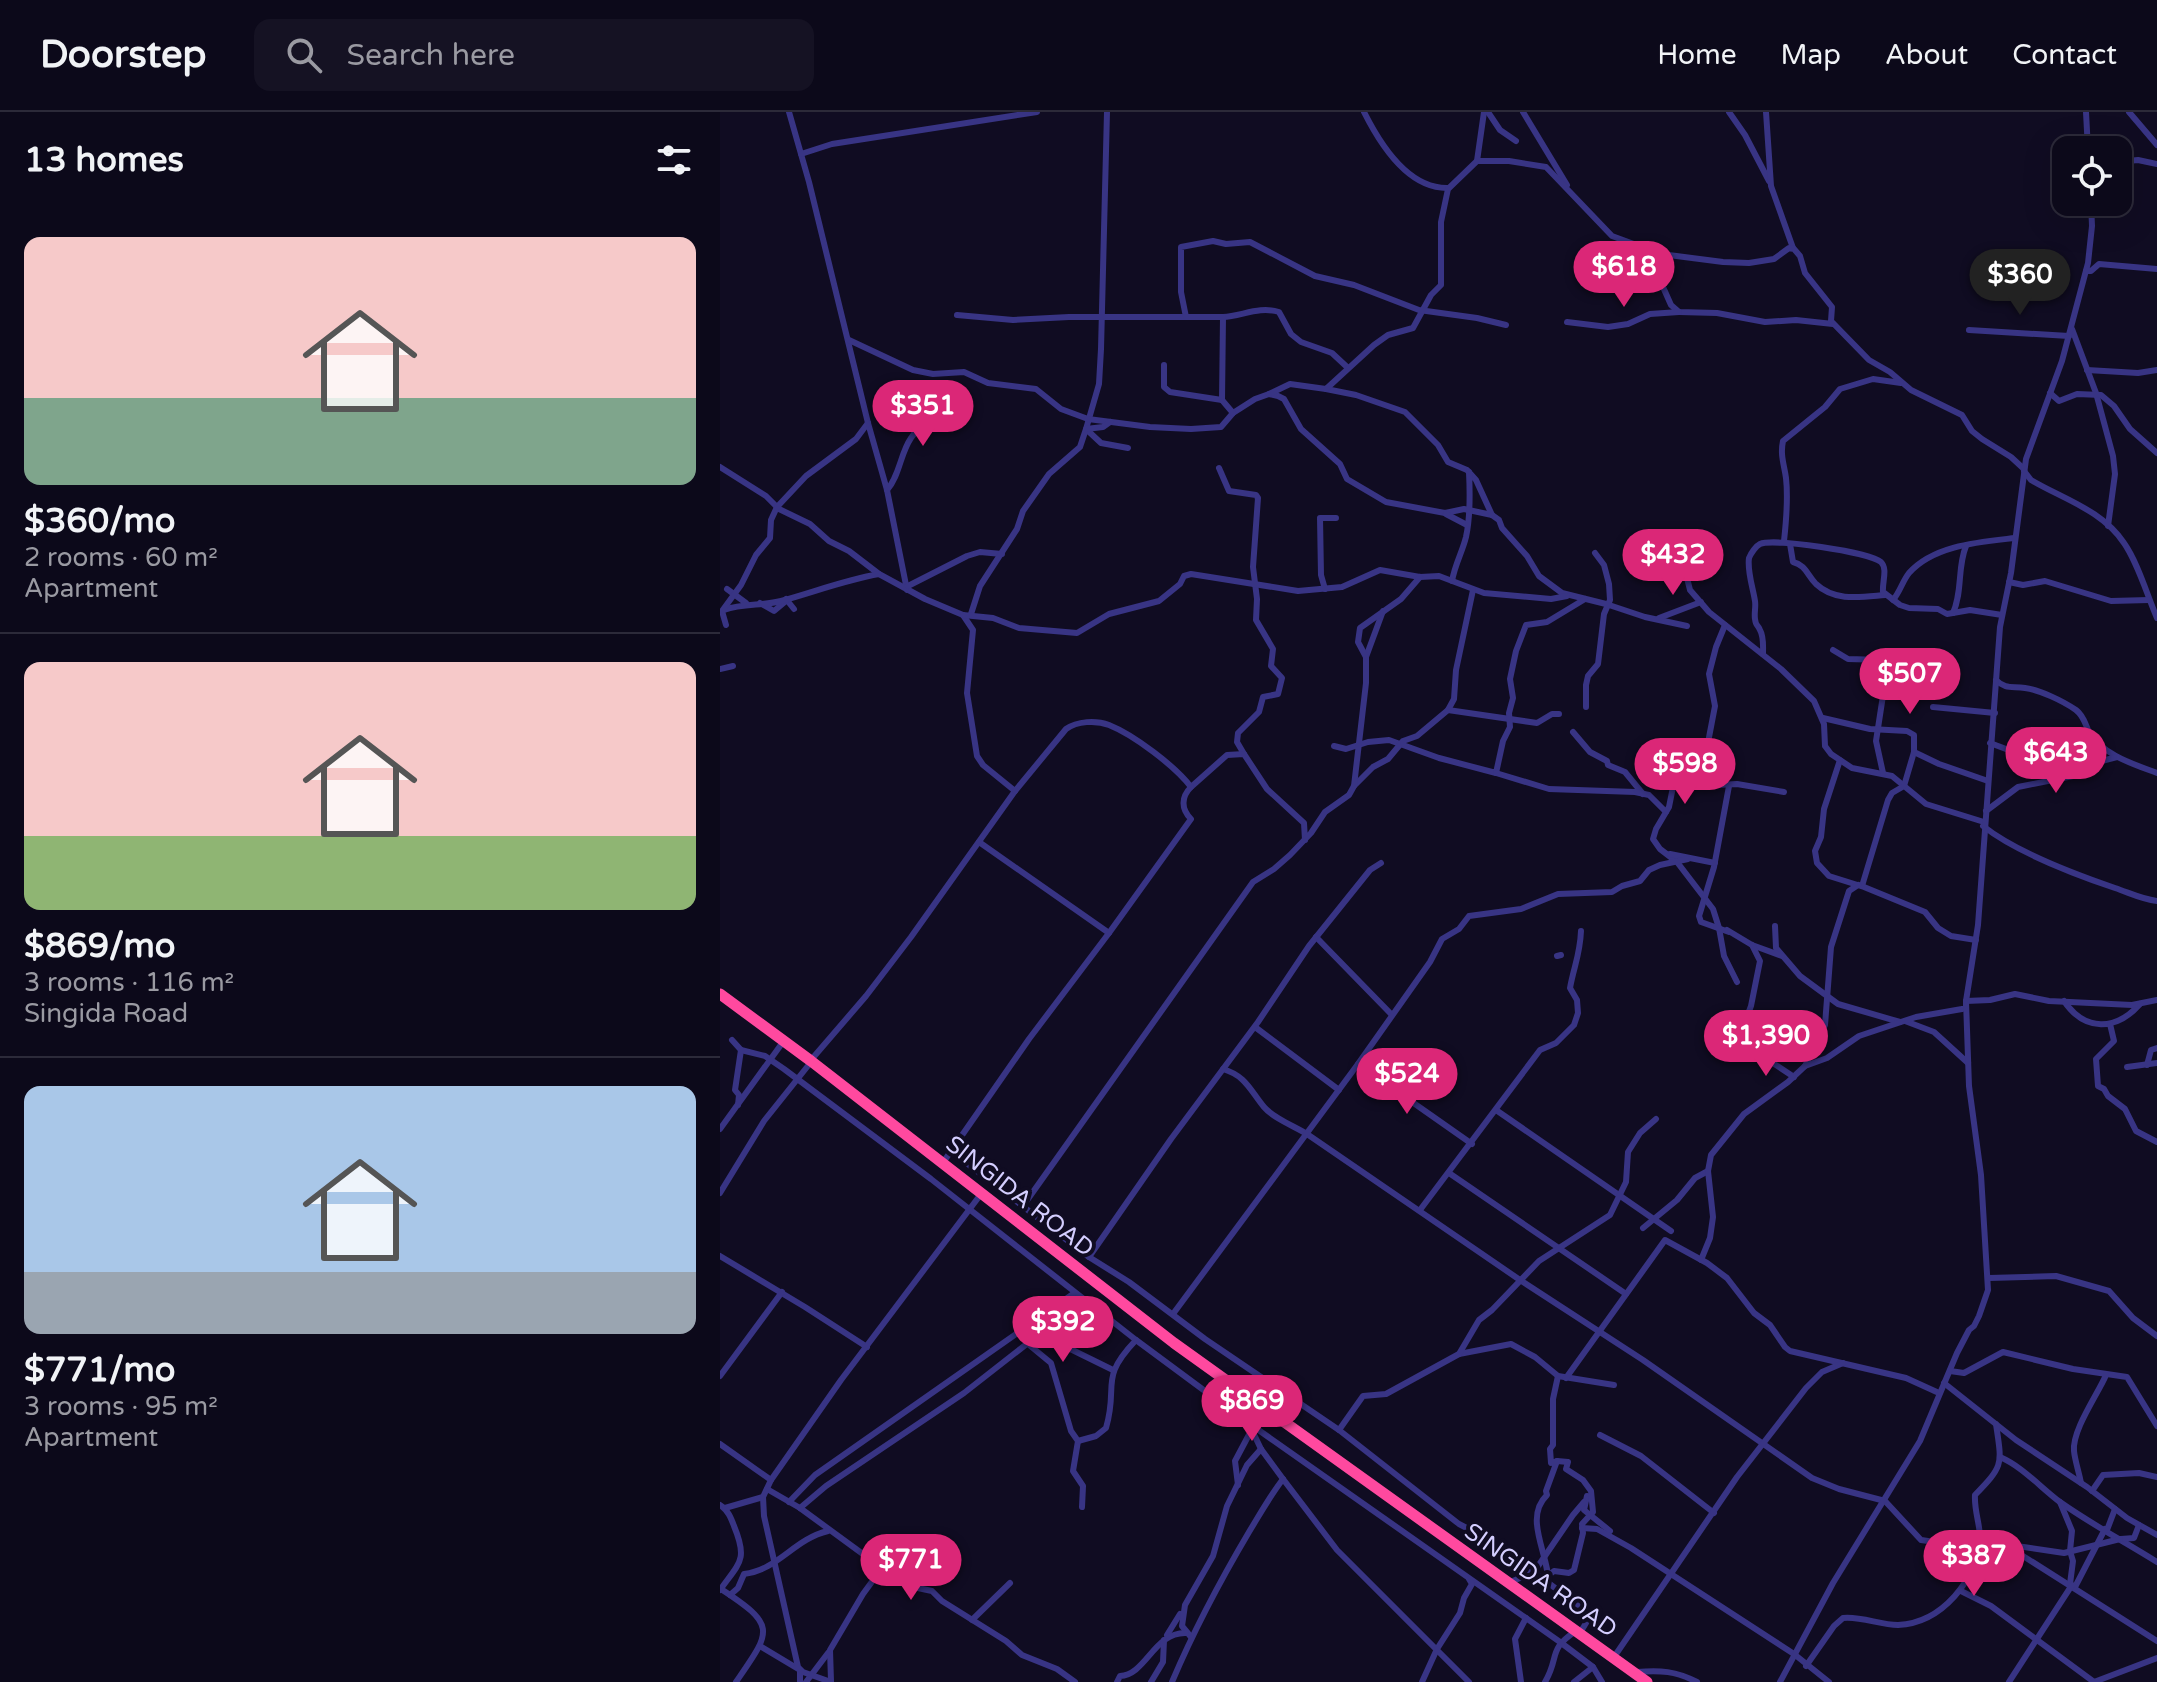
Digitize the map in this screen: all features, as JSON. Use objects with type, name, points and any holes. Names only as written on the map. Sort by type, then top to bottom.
[{"type":"highway","name":"SINGIDA ROAD","points":[[720,994],[1174,1343],[1647,1682]]},
{"type":"street","points":[[789,112],[887,490],[908,588]]},
{"type":"street","points":[[956,112],[956,123]]},
{"type":"street","points":[[801,154],[832,144],[1037,112]]},
{"type":"street","points":[[1015,791],[983,765],[977,756],[967,693],[973,630],[967,614],[980,586],[1017,529],[1023,511],[1040,485],[1078,449],[1099,384],[1107,112]]},
{"type":"street","points":[[1364,112],[1399,164],[1431,188],[1448,188]]},
{"type":"street","points":[[1486,112],[1500,130],[1516,141]]},
{"type":"street","points":[[1326,389],[1338,381],[1347,367],[1388,335],[1413,328],[1431,295],[1441,285],[1441,222],[1448,188],[1477,161],[1486,112]]},
{"type":"street","points":[[1523,112],[1570,191]]},
{"type":"street","points":[[1729,112],[1745,135],[1771,186],[1805,273],[1832,307],[1833,324],[1852,345],[1901,383],[1962,415],[1982,439],[2011,457],[2031,480],[2083,507],[2108,526],[2125,544],[2157,618]]},
{"type":"street","points":[[1766,112],[1771,186]]},
{"type":"street","points":[[2086,112],[2087,136]]},
{"type":"street","points":[[2129,112],[2157,145]]},
{"type":"street","points":[[1477,161],[1509,161],[1546,167],[1612,236],[1667,255],[1731,263],[1768,260],[1793,248]]},
{"type":"street","points":[[2132,161],[2157,164]]},
{"type":"street","points":[[1805,1066],[1827,1058],[1859,1036],[1902,1021],[1966,1007],[1976,940],[2002,615],[2024,469],[2069,336],[2086,271],[2091,216]]},
{"type":"street","points":[[1186,317],[1181,292],[1181,247],[1213,241],[1226,244],[1250,242],[1315,276],[1354,285],[1422,310],[1506,325]]},
{"type":"street","points":[[1647,247],[1660,269],[1671,305],[1679,312]]},
{"type":"street","points":[[2086,271],[2099,264],[2157,269]]},
{"type":"street","points":[[957,315],[1013,320],[1223,317],[1242,316],[1257,310],[1279,312],[1291,334],[1301,342],[1332,353],[1347,367]]},
{"type":"street","points":[[1567,322],[1608,327],[1628,324],[1650,314],[1679,312],[1717,313],[1765,322],[1796,320],[1833,324]]},
{"type":"street","points":[[1223,317],[1222,400],[1233,413]]},
{"type":"street","points":[[2071,327],[2096,393],[2115,462],[2108,526]]},
{"type":"street","points":[[1969,330],[2069,336]]},
{"type":"street","points":[[849,340],[913,370],[933,374],[964,372],[988,383],[1036,389],[1061,409],[1088,419],[1110,422],[1199,429],[1221,427],[1233,413],[1290,384],[1356,395],[1402,410],[1438,445],[1448,462],[1469,472],[1492,515]]},
{"type":"street","points":[[1164,365],[1164,387],[1170,392],[1222,400]]},
{"type":"street","points":[[2087,370],[2138,373],[2157,370]]},
{"type":"street","points":[[1901,383],[1873,379],[1840,389],[1825,407],[1783,441],[1781,457],[1786,480],[1787,543],[1793,562],[1801,565],[1818,586],[1847,598],[1885,595],[1909,608],[1938,609],[1947,614],[1970,610],[2002,615]]},
{"type":"street","points":[[2050,393],[2059,401],[2077,394],[2096,393],[2110,402],[2130,429],[2157,453]]},
{"type":"street","points":[[1269,394],[1284,399],[1295,422],[1340,464],[1347,479],[1386,502],[1441,512],[1471,511],[1492,515],[1527,556],[1539,576],[1568,596]]},
{"type":"street","points":[[887,490],[911,438],[953,400]]},
{"type":"street","points":[[1086,429],[1103,427],[1110,422]]},
{"type":"street","points":[[721,611],[770,538],[771,520],[777,507],[806,476],[856,439],[868,423]]},
{"type":"street","points":[[1086,429],[1101,443],[1128,448]]},
{"type":"street","points":[[720,467],[758,490],[777,507],[799,516],[829,541],[849,551],[879,574],[967,614],[993,618],[1012,627],[1073,634],[1109,614],[1159,601],[1179,586],[1186,575],[1235,579],[1298,591],[1342,587],[1380,570],[1420,577],[1439,576],[1473,590],[1551,599],[1568,596],[1585,599],[1687,626]]},
{"type":"street","points":[[1219,468],[1229,491],[1256,495],[1258,498],[1253,584],[1257,599],[1256,620],[1273,649],[1271,666],[1282,678],[1278,694],[1263,697],[1259,712],[1238,733],[1237,742],[1267,789],[1304,823],[1318,823]]},
{"type":"street","points":[[1452,581],[1471,511],[1468,504],[1469,472]]},
{"type":"street","points":[[1441,512],[1467,525]]},
{"type":"street","points":[[1325,589],[1321,575],[1320,518],[1336,518]]},
{"type":"street","points":[[1893,600],[1914,569],[1942,550],[2015,538]]},
{"type":"street","points":[[1763,654],[1762,634],[1754,617],[1756,604],[1750,555],[1758,545],[1787,543],[1839,550],[1877,560],[1883,564],[1885,571],[1882,586],[1885,595]]},
{"type":"street","points":[[1953,613],[1960,597],[1961,560],[1966,546]]},
{"type":"street","points":[[908,588],[967,556],[980,552],[1002,554]]},
{"type":"street","points":[[1586,707],[1588,676],[1598,664],[1604,614],[1609,604],[1609,584],[1604,565],[1595,553]]},
{"type":"street","points":[[721,611],[746,604],[790,603],[841,582],[879,574]]},
{"type":"street","points":[[1366,657],[1358,642],[1364,622],[1401,599],[1420,577]]},
{"type":"street","points":[[1687,578],[1690,590],[1701,602],[1811,698],[1823,718],[1825,746],[1840,760],[1852,768],[1892,776],[1926,804],[1984,824],[2005,842],[2081,877],[2138,898],[2157,901]]},
{"type":"street","points":[[2009,582],[2023,585],[2051,583],[2111,601],[2149,600]]},
{"type":"street","points":[[727,589],[746,604]]},
{"type":"street","points":[[1023,1206],[1253,882],[1274,869],[1305,840],[1325,812],[1349,795],[1373,767],[1388,759],[1403,741],[1417,736],[1448,710],[1454,699],[1456,670],[1473,590]]},
{"type":"street","points":[[1496,773],[1503,741],[1510,727],[1513,698],[1510,683],[1514,658],[1526,625],[1547,622],[1585,599]]},
{"type":"street","points":[[1655,619],[1701,602]]},
{"type":"street","points":[[758,614],[761,605]]},
{"type":"street","points":[[721,611],[726,625]]},
{"type":"street","points":[[1354,786],[1366,683],[1366,657],[1383,611]]},
{"type":"street","points":[[1725,625],[1709,674],[1715,706],[1706,753],[1682,757],[1678,762],[1666,812],[1653,839],[1677,862],[1687,879],[1705,898],[1719,926],[1724,956],[1737,982]]},
{"type":"street","points":[[1833,650],[1848,659],[1883,660],[1931,669]]},
{"type":"street","points":[[1883,660],[1884,689],[1876,741],[1883,773]]},
{"type":"street","points":[[720,669],[733,666]]},
{"type":"street","points":[[1996,680],[2003,687],[2033,690],[2077,710],[2084,718],[2089,733],[2117,757],[2157,773]]},
{"type":"street","points":[[1933,707],[1995,713]]},
{"type":"street","points":[[1448,710],[1537,723],[1552,714],[1559,714]]},
{"type":"street","points":[[1701,1260],[1710,1238],[1713,1217],[1708,1171],[1712,1153],[1738,1119],[1805,1066],[1825,1025],[1831,947],[1847,895],[1860,886],[1888,800],[1892,793],[1904,786],[1914,752],[1914,735],[1907,731],[1878,729],[1823,718]]},
{"type":"street","points":[[720,1193],[764,1121],[866,996],[1015,791],[1066,729],[1072,725],[1096,722],[1108,725],[1129,736],[1182,775],[1191,787]]},
{"type":"street","points":[[1573,732],[1590,752],[1625,772],[1643,794]]},
{"type":"street","points":[[1334,746],[1344,749],[1389,740],[1549,789],[1649,795],[1666,812]]},
{"type":"street","points":[[1990,743],[2075,775]]},
{"type":"street","points":[[1914,752],[1988,781]]},
{"type":"street","points":[[942,1164],[1048,1012],[1191,819],[1183,805],[1191,787],[1227,755],[1244,754]]},
{"type":"street","points":[[1702,756],[1699,786],[1737,784],[1784,792]]},
{"type":"street","points":[[1986,811],[2018,787],[2075,775],[2098,762],[2117,757]]},
{"type":"street","points":[[1840,760],[1824,809],[1821,837],[1815,851],[1817,863],[1829,876],[1925,912],[1938,928],[1951,936],[1976,940]]},
{"type":"street","points":[[1729,786],[1715,863],[1699,916],[1701,922],[1719,926],[1752,945],[1784,958]]},
{"type":"street","points":[[1304,823],[1305,840]]},
{"type":"street","points":[[979,842],[1109,933]]},
{"type":"street","points":[[1666,853],[1715,863]]},
{"type":"street","points":[[1173,1314],[1358,1064],[1430,962],[1442,939],[1459,929],[1469,916],[1521,909],[1558,894],[1612,892],[1640,881],[1649,870],[1688,859]]},
{"type":"street","points":[[1089,1257],[1316,937],[1370,870],[1381,863]]},
{"type":"street","points":[[1775,926],[1776,948],[1784,958],[1800,976],[1838,1004],[1920,1025],[1934,1032],[1968,1063]]},
{"type":"street","points":[[1420,1210],[1540,1050],[1556,1043],[1574,1025],[1578,1013],[1577,1000],[1570,988],[1574,967],[1580,956],[1581,931]]},
{"type":"street","points":[[1316,937],[1392,1015]]},
{"type":"street","points":[[1752,945],[1760,961],[1751,1006],[1738,1040],[1794,1077]]},
{"type":"street","points":[[1966,1001],[1990,1000],[2015,994],[2049,1001],[2141,1003],[2157,1000]]},
{"type":"street","points":[[1780,1682],[1833,1583],[1920,1441],[1939,1393],[1986,1299],[1989,1278],[1968,1063],[1966,1001]]},
{"type":"street","points":[[2064,1001],[2072,1013],[2081,1019],[2110,1024],[2129,1017],[2141,1003]]},
{"type":"street","points":[[2110,1024],[2114,1041],[2096,1059],[2098,1086],[2125,1109],[2136,1131],[2157,1142]]},
{"type":"street","points":[[1255,1027],[1339,1090]]},
{"type":"street","points":[[732,1040],[741,1050],[771,1059],[970,1209],[1073,1294],[1250,1426],[1560,1642],[1593,1667],[1602,1682]]},
{"type":"street","points":[[720,1129],[784,1042]]},
{"type":"street","points":[[2147,1065],[2151,1050],[2157,1048]]},
{"type":"street","points":[[738,1105],[739,1095],[735,1090],[741,1050]]},
{"type":"street","points":[[2127,1067],[2157,1063]]},
{"type":"street","points":[[1358,1064],[1472,1144]]},
{"type":"street","points":[[1223,1069],[1236,1074],[1253,1089],[1272,1114],[1307,1134],[1820,1482],[1885,1501],[1921,1540],[1949,1544],[1996,1541],[2056,1552],[2135,1537],[2148,1530]]},
{"type":"street","points":[[1496,1110],[1671,1231]]},
{"type":"street","points":[[1459,1354],[1479,1320],[1539,1261],[1608,1217],[1627,1178],[1628,1152],[1640,1133],[1656,1119]]},
{"type":"street","points":[[951,1151],[1089,1257],[1339,1430],[1459,1524],[1492,1541],[1588,1613],[1589,1618],[1578,1632],[1560,1642],[1545,1682]]},
{"type":"street","points":[[1643,1228],[1677,1200],[1695,1178],[1708,1171]]},
{"type":"street","points":[[1449,1173],[1626,1294]]},
{"type":"street","points":[[800,1682],[800,1670],[764,1516],[763,1497],[771,1480],[841,1380],[981,1194]]},
{"type":"street","points":[[1566,1378],[1665,1240],[1727,1278],[1754,1313],[1770,1325],[1785,1347],[1798,1354],[1906,1378],[1939,1393]]},
{"type":"street","points":[[720,1256],[867,1347]]},
{"type":"street","points":[[1989,1278],[2056,1276],[2109,1291],[2133,1318],[2157,1336]]},
{"type":"street","points":[[720,1376],[782,1292]]},
{"type":"street","points":[[789,1502],[815,1475],[1073,1294]]},
{"type":"street","points":[[800,1508],[826,1486],[964,1393],[1083,1300]]},
{"type":"street","points":[[1049,1327],[1052,1340],[1113,1370]]},
{"type":"street","points":[[1078,1441],[1103,1432],[1108,1425],[1113,1370],[1136,1340]]},
{"type":"street","points":[[1028,1344],[1051,1363],[1071,1431],[1078,1441],[1073,1471],[1083,1489],[1082,1507]]},
{"type":"street","points":[[1339,1430],[1363,1396],[1386,1394],[1459,1354],[1511,1344],[1535,1357],[1558,1376],[1614,1385]]},
{"type":"street","points":[[1950,1371],[1964,1373],[2003,1352],[2122,1376],[2132,1382],[2157,1426]]},
{"type":"street","points":[[1613,1658],[1737,1477],[1822,1372],[1843,1363]]},
{"type":"street","points":[[2081,1483],[2073,1448],[2089,1403],[2106,1375]]},
{"type":"street","points":[[1549,1575],[1554,1571],[1569,1573],[1574,1570],[1582,1524],[1594,1508],[1591,1491],[1583,1480],[1566,1469],[1568,1462],[1551,1463],[1553,1399],[1558,1376]]},
{"type":"street","points":[[1944,1383],[2115,1509],[2157,1535]]},
{"type":"street","points":[[1806,1666],[1843,1618],[1889,1624],[1909,1623],[1939,1610],[1961,1591],[1973,1567],[1980,1541],[1975,1495],[1993,1478],[2000,1466],[1996,1424]]},
{"type":"street","points":[[1250,1426],[1261,1449],[1337,1550],[1469,1682]]},
{"type":"street","points":[[1238,1487],[1235,1461],[1250,1426]]},
{"type":"street","points":[[1600,1435],[1641,1456],[1714,1513]]},
{"type":"street","points":[[720,1444],[771,1480]]},
{"type":"street","points":[[1117,1682],[1120,1676],[1132,1673],[1165,1639],[1183,1610],[1212,1560],[1227,1506],[1247,1465],[1261,1449]]},
{"type":"street","points":[[2000,1457],[2023,1469],[2034,1483],[2060,1502],[2157,1562]]},
{"type":"street","points":[[1548,1585],[1538,1514],[1557,1461]]},
{"type":"street","points":[[2092,1491],[2103,1475],[2139,1473],[2157,1477]]},
{"type":"street","points":[[1172,1682],[1188,1635],[1267,1500],[1283,1479]]},
{"type":"street","points":[[767,1489],[800,1508],[882,1568],[913,1587],[932,1591],[1022,1655],[1057,1669],[1075,1682]]},
{"type":"street","points":[[736,1682],[760,1646],[764,1633],[762,1624],[730,1595],[720,1590],[737,1567],[743,1552],[732,1520],[722,1507],[763,1497]]},
{"type":"street","points":[[1508,1583],[1534,1572],[1586,1499],[1584,1510],[1610,1531]]},
{"type":"street","points":[[2060,1502],[2072,1531],[2072,1586]]},
{"type":"street","points":[[2009,1682],[2100,1542],[2115,1509]]},
{"type":"street","points":[[2135,1537],[2139,1525]]},
{"type":"street","points":[[1582,1528],[1599,1530],[1672,1574],[1794,1654],[1829,1682]]},
{"type":"street","points":[[730,1595],[738,1588],[744,1574],[763,1571],[807,1538],[828,1531]]},
{"type":"street","points":[[2007,1545],[2157,1641]]},
{"type":"street","points":[[806,1682],[814,1676],[882,1568]]},
{"type":"street","points":[[1422,1682],[1437,1649],[1460,1613],[1472,1584],[1469,1578]]},
{"type":"street","points":[[972,1620],[1010,1583]]},
{"type":"street","points":[[1961,1591],[1991,1606],[2094,1682],[2157,1658]]},
{"type":"street","points":[[1183,1610],[1181,1622],[1188,1635]]},
{"type":"street","points":[[1521,1682],[1515,1639],[1526,1618]]},
{"type":"street","points":[[1165,1639],[1176,1633],[1188,1635]]},
{"type":"street","points":[[1151,1682],[1163,1662],[1165,1639]]},
{"type":"street","points":[[760,1646],[800,1670],[831,1682],[830,1650]]},
{"type":"street","points":[[1574,1682],[1593,1667]]},
{"type":"street","points":[[1634,1672],[1662,1670],[1697,1682]]},
{"type":"street","points":[[2081,1672],[2109,1675]]}]
